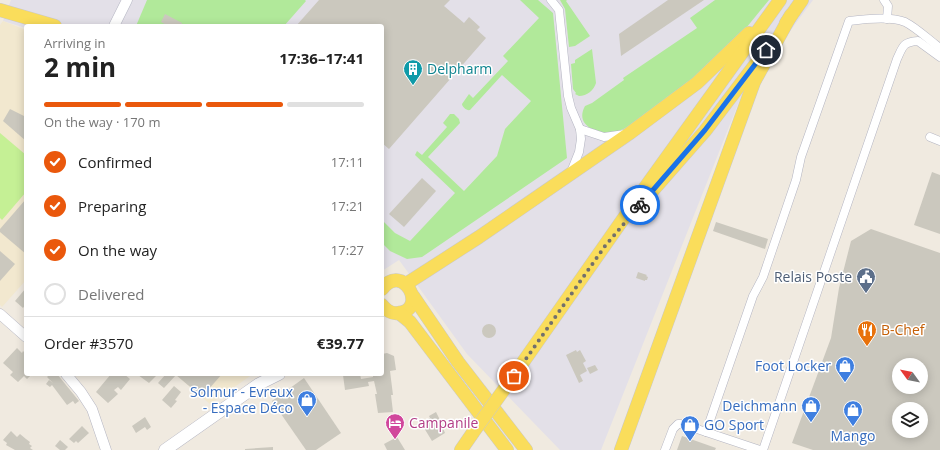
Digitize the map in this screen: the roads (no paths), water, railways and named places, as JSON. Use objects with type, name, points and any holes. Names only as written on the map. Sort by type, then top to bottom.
[{"type":"main road","points":[[605,246],[705,130],[802,0]]},
{"type":"main road","points":[[406,284],[479,237],[630,133],[697,83],[777,4]]},
{"type":"main road","points":[[461,450],[653,176],[777,4]]},
{"type":"main road","points":[[0,10],[48,24]]},
{"type":"main road","points":[[621,450],[754,82],[791,15]]},
{"type":"main road","points":[[384,283],[397,281],[406,284],[409,287],[412,296],[458,362],[526,450]]},
{"type":"main road","points":[[388,311],[404,312],[410,305],[412,296]]},
{"type":"main road","points":[[388,311],[410,322],[507,450]]},
{"type":"main road","points":[[165,450],[259,384],[275,376]]},
{"type":"main road","points":[[491,428],[506,439],[515,450]]},
{"type":"street","points":[[115,24],[127,0]]},
{"type":"street","points":[[552,0],[559,10],[570,108],[580,129],[581,139],[579,152],[571,173]]},
{"type":"street","points":[[884,0],[888,6],[887,19]]},
{"type":"street","points":[[706,432],[753,296],[763,277],[777,232],[796,180],[801,158],[849,21],[887,19],[905,22],[940,48]]},
{"type":"street","points":[[763,450],[903,45],[906,42],[918,41],[940,57]]},
{"type":"street","points":[[580,129],[604,137],[630,133]]},
{"type":"street","points":[[930,137],[940,141]]},
{"type":"street","points":[[0,314],[24,335]]},
{"type":"street","points":[[68,376],[81,392],[92,409],[106,450]]},
{"type":"street","points":[[666,448],[673,429],[678,424],[706,432],[745,448],[760,450]]},
{"type":"place","name":"Delpharm","points":[[413,86]]},
{"type":"place","name":"Relais Poste","points":[[866,294]]},
{"type":"place","name":"B-Chef","points":[[867,347]]},
{"type":"place","name":"Foot Locker","points":[[845,383]]},
{"type":"place","name":"Solmur - Evreux - Espace Déco","points":[[307,417]]},
{"type":"place","name":"Deichmann","points":[[811,423]]},
{"type":"place","name":"Mango","points":[[853,427]]},
{"type":"place","name":"Campanile","points":[[395,440]]},
{"type":"place","name":"GO Sport","points":[[690,442]]}]
